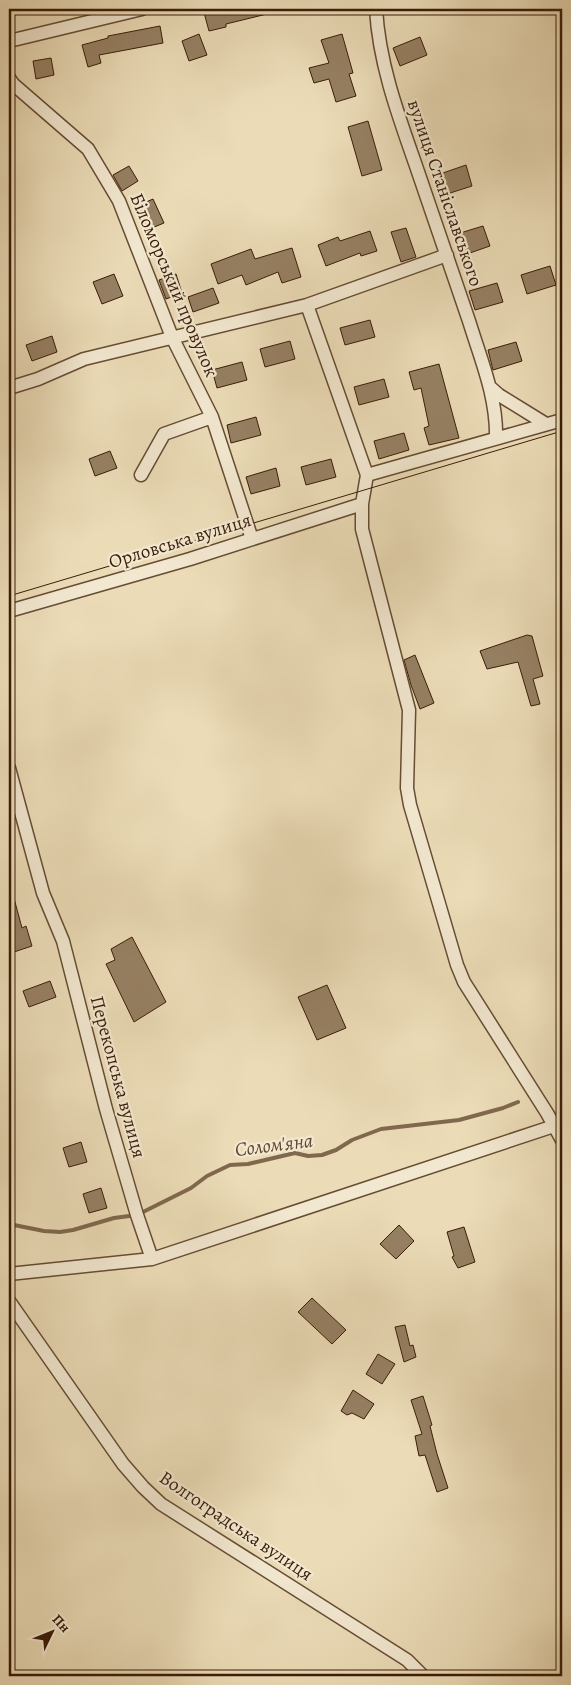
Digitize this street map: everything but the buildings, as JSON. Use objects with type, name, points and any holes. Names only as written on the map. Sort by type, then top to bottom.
[{"type":"street","points":[[9,41],[142,9]]},
{"type":"street","name":"вулиця Станіславського","points":[[376,9],[377,35],[396,110],[490,387],[496,419],[496,438]]},
{"type":"street","name":"Біломорський провулок","points":[[9,78],[13,84],[88,148],[119,201],[172,337],[212,417],[252,539]]},
{"type":"street","points":[[9,388],[38,379],[84,359],[308,305],[446,255]]},
{"type":"street","points":[[308,305],[367,475],[362,504],[362,529],[409,710],[407,788],[410,805],[457,966],[464,982],[562,1140]]},
{"type":"street","points":[[490,387],[498,395],[546,424]]},
{"type":"street","points":[[141,475],[164,434],[212,417]]},
{"type":"street","points":[[367,475],[562,420]]},
{"type":"street","name":"Орловська вулиця","points":[[9,611],[252,539],[362,504]]},
{"type":"street","name":"Перекопська вулиця","points":[[9,768],[43,893],[63,941],[106,1109],[152,1259]]},
{"type":"street","points":[[9,1274],[152,1259],[554,1126]]},
{"type":"street","name":"Волгоградська вулиця","points":[[9,1300],[123,1464],[142,1487],[161,1504],[407,1660],[422,1676]]},
{"type":"waterway","name":"Солом'яна","points":[[9,1224],[60,1232],[114,1218],[137,1215],[191,1188],[207,1176],[230,1165],[248,1164],[295,1153],[308,1156],[322,1155],[336,1150],[352,1140],[381,1129],[459,1120],[518,1102]]},
{"type":"tram line","points":[[9,596],[562,431]]}]
